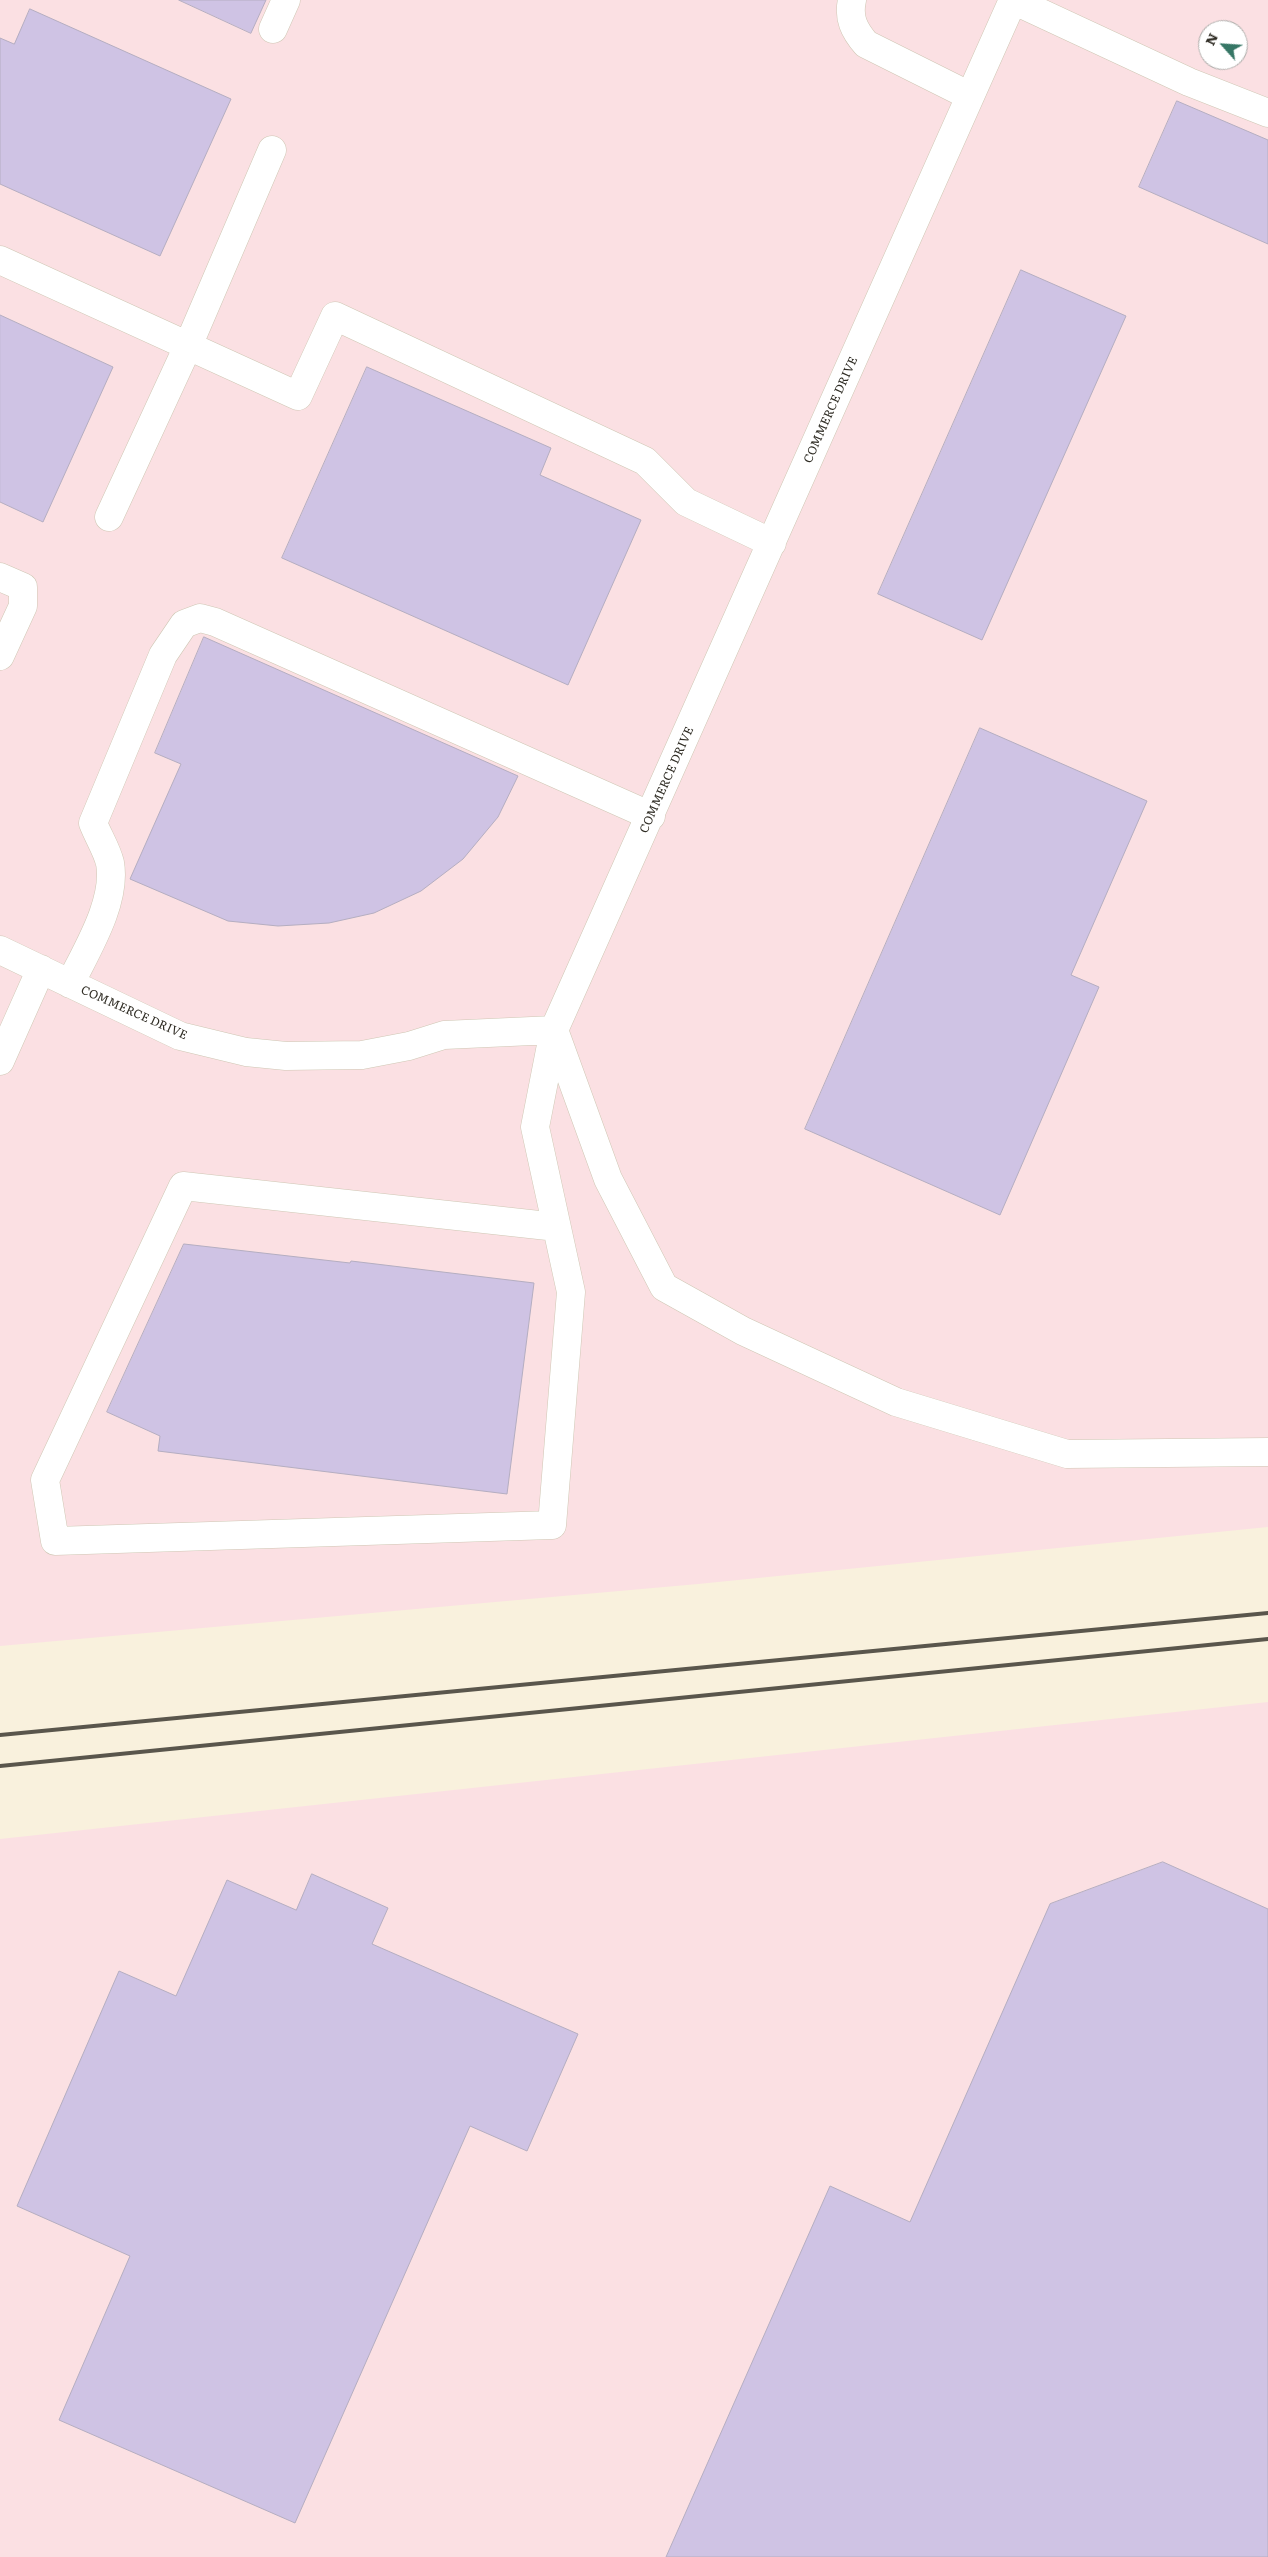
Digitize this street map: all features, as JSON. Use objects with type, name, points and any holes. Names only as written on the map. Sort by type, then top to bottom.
[{"type":"street","points":[[273,29],[286,0]]},
{"type":"street","points":[[852,0],[850,10],[854,31],[866,44],[970,96]]},
{"type":"street","points":[[1013,0],[1189,82],[1268,113]]},
{"type":"street","name":"COMMERCE DRIVE","points":[[0,950],[180,1036],[246,1052],[286,1056],[362,1055],[409,1046],[444,1035],[554,1030],[1013,0]]},
{"type":"street","points":[[109,516],[188,346],[272,150]]},
{"type":"street","points":[[0,260],[298,396],[335,316],[645,461],[686,502],[772,543]]},
{"type":"street","points":[[0,576],[23,587],[23,606],[0,656]]},
{"type":"street","points":[[70,984],[100,924],[108,893],[110,862],[93,823],[163,655],[184,624],[200,618],[215,622],[651,816]]},
{"type":"street","points":[[0,1061],[41,969]]},
{"type":"street","points":[[554,1030],[535,1127],[558,1227],[571,1292],[552,1525],[54,1541],[45,1480],[183,1186],[558,1227]]},
{"type":"street","points":[[554,1030],[608,1180],[664,1287],[744,1331],[896,1402],[1067,1454],[1268,1452]]},
{"type":"shaded area","points":[[0,0],[1268,0],[1268,1527],[698,1584],[0,1646]]},
{"type":"shaded area","points":[[1268,1702],[1268,2557],[0,2557],[0,1839]]},
{"type":"building","points":[[179,0],[266,0],[251,33]]},
{"type":"building","points":[[30,9],[231,99],[160,256],[0,184],[0,38],[14,44]]},
{"type":"building","points":[[1177,101],[1268,140],[1268,244],[1139,187]]},
{"type":"building","points":[[1021,270],[1126,316],[982,640],[878,594]]},
{"type":"building","points":[[0,315],[113,367],[43,522],[0,502]]},
{"type":"building","points":[[367,367],[551,448],[540,475],[641,520],[568,685],[282,558]]},
{"type":"building","points":[[204,637],[518,776],[498,817],[463,859],[421,891],[374,913],[329,923],[278,926],[228,921],[130,879],[181,764],[155,753]]},
{"type":"building","points":[[980,728],[1147,801],[1071,975],[1099,987],[1000,1215],[805,1129]]},
{"type":"building","points":[[184,1244],[350,1263],[351,1261],[534,1283],[507,1494],[158,1451],[160,1436],[107,1412]]},
{"type":"building","points":[[1163,1862],[1268,1909],[1268,2557],[666,2557],[830,2186],[910,2222],[1050,1904]]},
{"type":"building","points":[[312,1874],[388,1908],[372,1944],[578,2034],[527,2151],[470,2126],[295,2523],[59,2420],[130,2256],[17,2206],[119,1971],[176,1996],[227,1880],[296,1910]]},
{"type":"railway","points":[[0,1735],[1268,1613]]},
{"type":"railway","points":[[0,1766],[1268,1639]]}]
